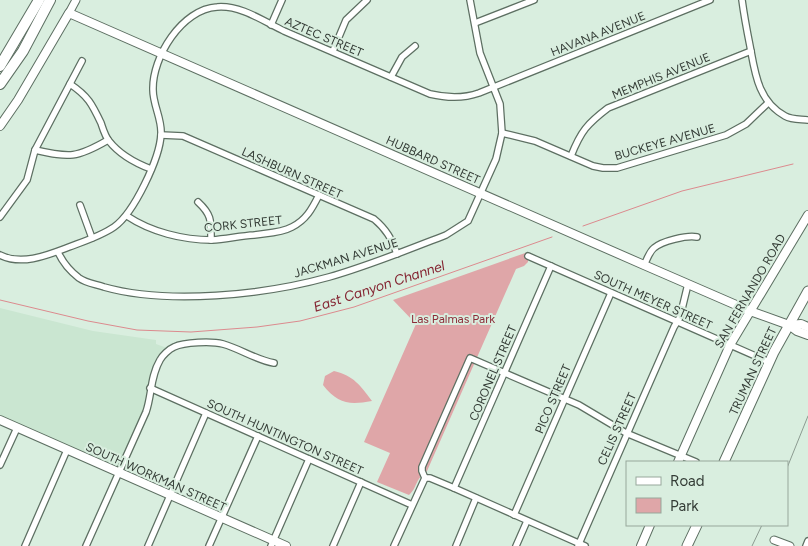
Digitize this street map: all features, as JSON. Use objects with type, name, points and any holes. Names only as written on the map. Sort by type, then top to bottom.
[{"type":"highway","points":[[0,58],[33,0]]},
{"type":"highway","points":[[0,66],[39,0]]},
{"type":"highway","points":[[0,74],[44,0]]},
{"type":"highway","points":[[0,84],[23,51],[50,0]]},
{"type":"main road","name":"HUBBARD STREET","points":[[69,13],[644,266],[808,334]]},
{"type":"main road","points":[[0,126],[18,100],[69,13]]},
{"type":"main road","name":"SAN FERNANDO ROAD","points":[[679,459],[730,345],[808,215]]},
{"type":"main road","name":"TRUMAN STREET","points":[[724,461],[769,362],[808,291]]},
{"type":"main road","name":"HUBBARD STREET","points":[[789,325],[801,324],[808,327]]},
{"type":"main road","name":"SOUTH WORKMAN STREET","points":[[0,420],[222,518],[272,543],[286,546]]},
{"type":"main road","points":[[641,546],[650,526]]},
{"type":"main road","points":[[688,546],[697,526]]},
{"type":"street","points":[[69,13],[76,0]]},
{"type":"street","points":[[271,25],[282,0]]},
{"type":"street","points":[[333,51],[346,20],[367,0]]},
{"type":"street","name":"JACKMAN AVENUE","points":[[58,252],[79,278],[89,283],[116,290],[175,296],[236,293],[289,286],[329,277],[446,235],[463,225],[468,221],[496,160],[502,133],[501,109],[480,53],[470,0]]},
{"type":"street","points":[[475,23],[534,0]]},
{"type":"street","name":"HAVANA AVENUE","points":[[494,87],[710,0]]},
{"type":"street","points":[[742,0],[758,85],[768,103],[786,117],[808,120]]},
{"type":"street","name":"AZTEC STREET","points":[[126,216],[159,152],[161,124],[153,89],[154,74],[174,33],[183,22],[204,10],[217,6],[241,10],[271,25],[430,94],[443,97],[467,97],[494,87]]},
{"type":"street","points":[[391,77],[402,57],[416,46]]},
{"type":"street","name":"MEMPHIS AVENUE","points":[[571,156],[578,136],[592,120],[608,108],[751,51]]},
{"type":"street","points":[[0,217],[27,180],[35,150],[82,61]]},
{"type":"street","points":[[70,84],[83,92],[92,103],[108,140],[119,152],[136,163],[151,169]]},
{"type":"street","name":"BUCKEYE AVENUE","points":[[502,133],[522,137],[603,168],[617,168],[726,135],[746,124],[768,103]]},
{"type":"street","name":"LASHBURN STREET","points":[[161,134],[183,136],[374,219],[390,235],[397,254]]},
{"type":"street","points":[[35,150],[62,156],[74,155],[88,151],[108,140]]},
{"type":"street","name":"CORK STREET","points":[[126,216],[154,230],[181,237],[211,240],[280,232],[292,228],[304,219],[319,196]]},
{"type":"street","points":[[198,202],[208,211],[211,223],[211,240]]},
{"type":"street","points":[[80,205],[92,238]]},
{"type":"street","points":[[0,255],[18,260],[37,258],[58,252],[115,226],[126,216]]},
{"type":"street","points":[[644,266],[656,246],[688,236],[697,237]]},
{"type":"street","name":"SOUTH MEYER STREET","points":[[528,256],[769,362]]},
{"type":"street","name":"CORONEL STREET","points":[[454,488],[551,266]]},
{"type":"street","name":"CELIS STREET","points":[[581,545],[626,433],[680,317],[688,284]]},
{"type":"street","name":"PICO STREET","points":[[514,515],[611,292]]},
{"type":"street","points":[[86,546],[146,412],[150,400],[150,388],[160,359],[172,348],[184,344],[217,343],[265,362],[274,363]]},
{"type":"street","points":[[394,546],[425,478],[422,467],[470,358],[579,405],[626,433],[679,459]]},
{"type":"street","name":"SOUTH HUNTINGTON STREET","points":[[150,388],[412,504]]},
{"type":"street","points":[[148,546],[206,413]]},
{"type":"street","points":[[0,465],[17,428]]},
{"type":"street","points":[[210,546],[258,436]]},
{"type":"street","points":[[25,546],[67,450]]},
{"type":"street","points":[[272,543],[309,459]]},
{"type":"street","points":[[425,478],[430,478],[454,488],[581,545]]},
{"type":"street","points":[[333,546],[361,482]]},
{"type":"street","points":[[456,546],[476,498]]},
{"type":"street","points":[[516,546],[527,520]]},
{"type":"street","points":[[774,540],[790,546]]},
{"type":"street","points":[[806,546],[808,541]]},
{"type":"shaded area","points":[[0,308],[93,331],[156,340],[156,344],[167,348],[149,383],[149,400],[119,473],[0,420]]},
{"type":"green space","name":"Las Palmas Park","points":[[528,252],[528,262],[516,269],[427,471],[420,477],[409,495],[377,482],[390,453],[364,442],[416,324],[393,300]]},
{"type":"green space","points":[[334,371],[356,382],[372,401],[350,403],[334,396],[323,385],[325,376]]},
{"type":"waterway","name":"East Canyon Channel","points":[[583,226],[682,191],[793,164]]},
{"type":"waterway","name":"East Canyon Channel","points":[[0,300],[88,321],[137,330],[191,332],[257,327],[300,321],[354,307],[552,237]]},
{"type":"railway","points":[[788,466],[808,416]]},
{"type":"railway","points":[[752,546],[762,526]]}]
